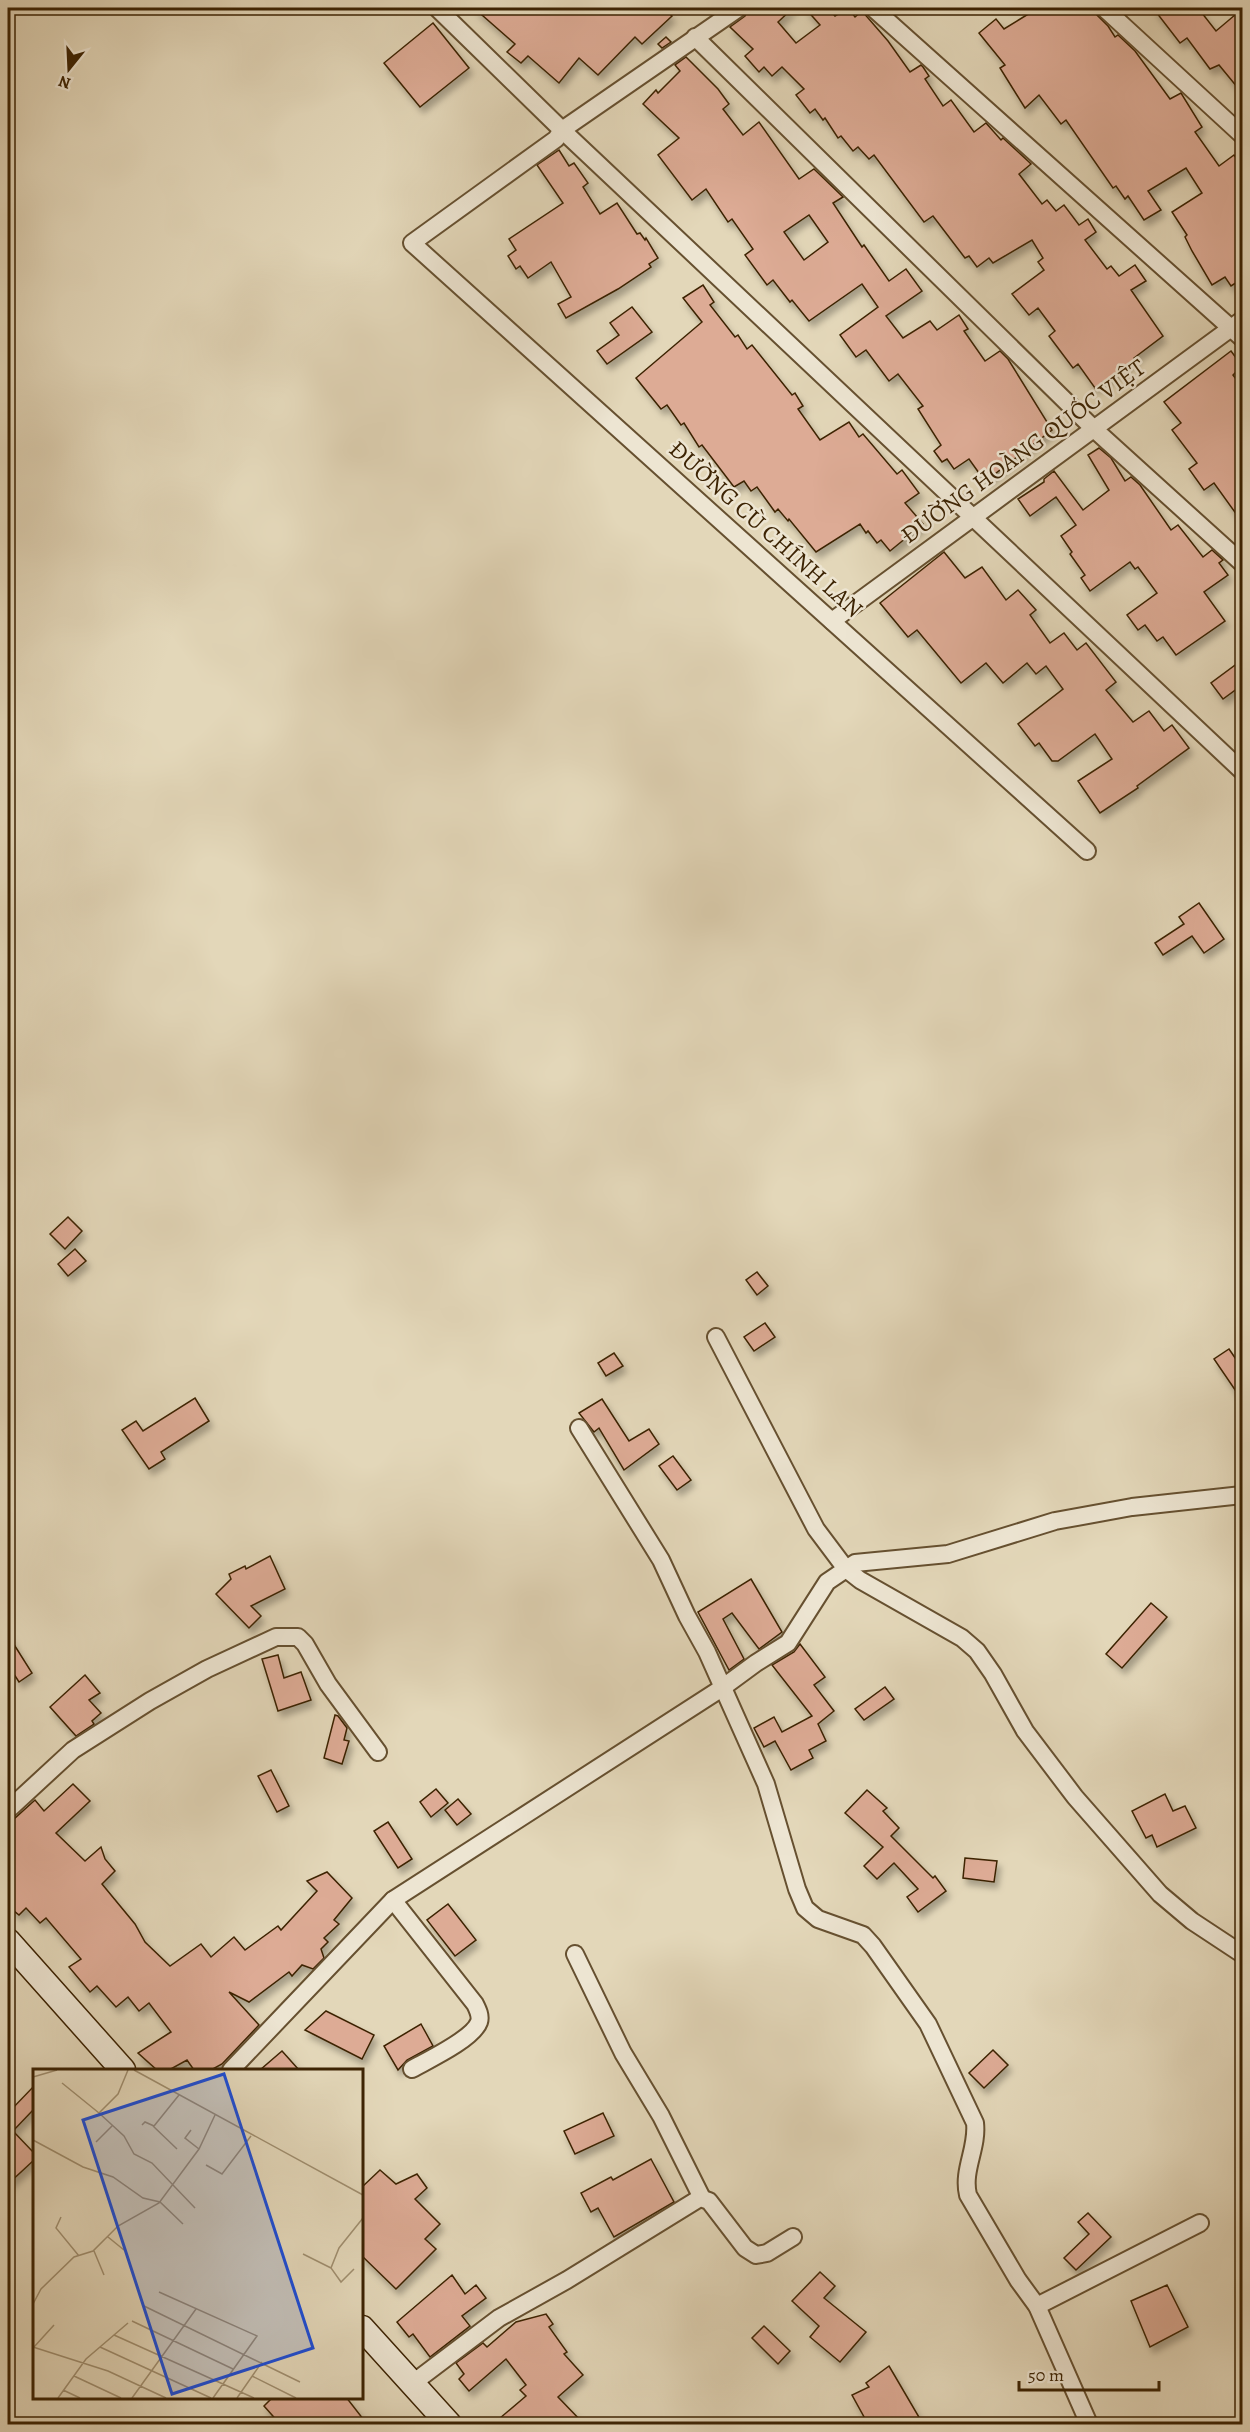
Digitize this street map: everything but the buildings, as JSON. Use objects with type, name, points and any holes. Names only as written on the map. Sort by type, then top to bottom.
[{"type":"main road","points":[[8,1941],[122,2069]]},
{"type":"main road","points":[[363,2329],[449,2424]]},
{"type":"street","points":[[562,130],[739,8]]},
{"type":"street","points":[[873,8],[1239,329]]},
{"type":"street","points":[[1104,8],[1242,135]]},
{"type":"street","points":[[446,10],[562,130],[1242,771]]},
{"type":"street","points":[[695,37],[1094,429],[1242,563]]},
{"type":"street","name":"ĐƯỜNG CÙ CHÍNH LAN","points":[[562,130],[556,139],[412,243],[1087,851]]},
{"type":"street","name":"ĐƯỜNG HOÀNG QUỐC VIỆT","points":[[832,621],[1094,429],[1239,329]]},
{"type":"street","points":[[716,1337],[816,1529],[846,1569],[860,1580],[962,1638],[977,1651],[993,1674],[1025,1731],[1075,1797],[1160,1893],[1192,1921],[1242,1954]]},
{"type":"street","points":[[579,1428],[661,1560],[707,1652],[766,1784],[797,1889],[805,1908],[818,1919],[863,1935],[894,1973],[934,2036],[947,2068],[975,2122],[976,2139],[966,2180],[968,2195],[1018,2280],[1037,2306],[1089,2424]]},
{"type":"street","points":[[232,2069],[393,1900],[788,1643],[827,1582],[855,1563],[948,1554],[1055,1521],[1132,1507],[1242,1495]]},
{"type":"street","points":[[8,1810],[57,1764],[87,1741],[207,1669],[276,1637],[297,1637],[305,1644],[328,1684],[378,1752]]},
{"type":"street","points":[[393,1900],[475,2004],[480,2018],[478,2025],[460,2040],[412,2069]]},
{"type":"street","points":[[575,1954],[623,2054],[661,2116],[702,2198],[709,2201],[745,2248],[756,2255],[767,2253],[794,2237]]},
{"type":"street","points":[[413,2383],[499,2318],[567,2280],[702,2198]]},
{"type":"street","points":[[1037,2306],[1200,2223]]}]
